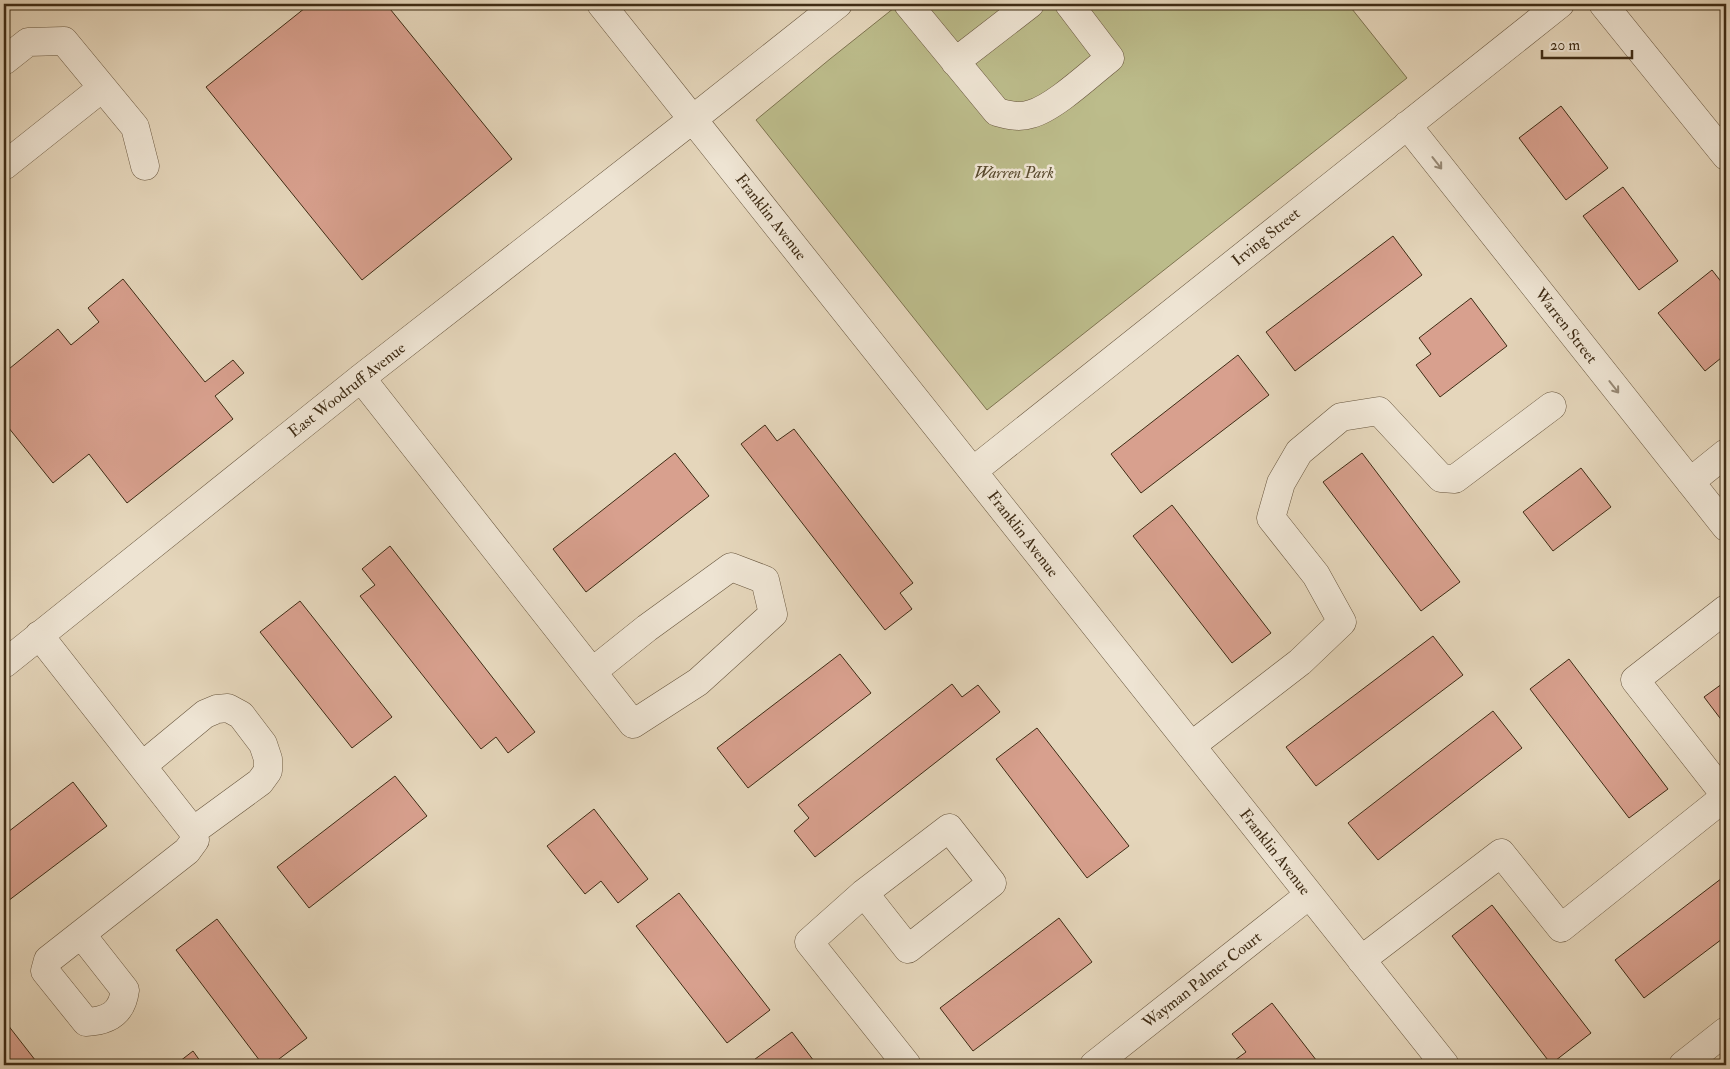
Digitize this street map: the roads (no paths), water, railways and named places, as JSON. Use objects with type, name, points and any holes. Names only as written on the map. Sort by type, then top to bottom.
[{"type":"street","name":"Franklin Avenue","points":[[601,4],[1445,1065]]},
{"type":"street","name":"East Woodruff Avenue","points":[[4,664],[361,378],[693,120],[838,4]]},
{"type":"street","points":[[908,4],[997,112],[1014,116],[1032,114],[1050,106],[1110,58],[1069,4]]},
{"type":"street","points":[[955,62],[1030,4]]},
{"type":"street","name":"Irving Street","points":[[972,471],[1560,4]]},
{"type":"street","points":[[1603,4],[1726,156]]},
{"type":"street","points":[[4,62],[28,42],[64,41],[135,128],[145,166]]},
{"type":"street","points":[[4,166],[102,88]]},
{"type":"street","name":"Warren Street","points":[[1407,125],[1726,527]]},
{"type":"street","points":[[361,378],[592,672],[633,724],[698,682],[773,614],[765,580],[731,567],[647,628],[592,672]]},
{"type":"street","points":[[1191,746],[1300,662],[1342,622],[1316,575],[1271,518],[1281,483],[1299,452],[1341,417],[1379,411],[1441,478],[1455,479],[1552,406]]},
{"type":"street","points":[[1690,482],[1726,453]]},
{"type":"street","points":[[1361,960],[1501,853],[1561,928],[1726,796],[1635,680],[1726,609]]},
{"type":"street","points":[[39,635],[193,831],[195,840],[187,851],[81,934]]},
{"type":"street","points":[[142,766],[205,714],[217,709],[228,708],[241,715],[263,744],[268,759],[268,771],[260,782],[193,831]]},
{"type":"street","points":[[864,893],[908,949],[992,883],[949,828],[864,893],[809,942],[907,1065]]},
{"type":"street","name":"Wayman Palmer Court","points":[[1094,1065],[1309,895]]},
{"type":"street","points":[[1694,1062],[1726,1031]]},
{"type":"park label","name":"Warren Park","points":[[1014,173]]}]
